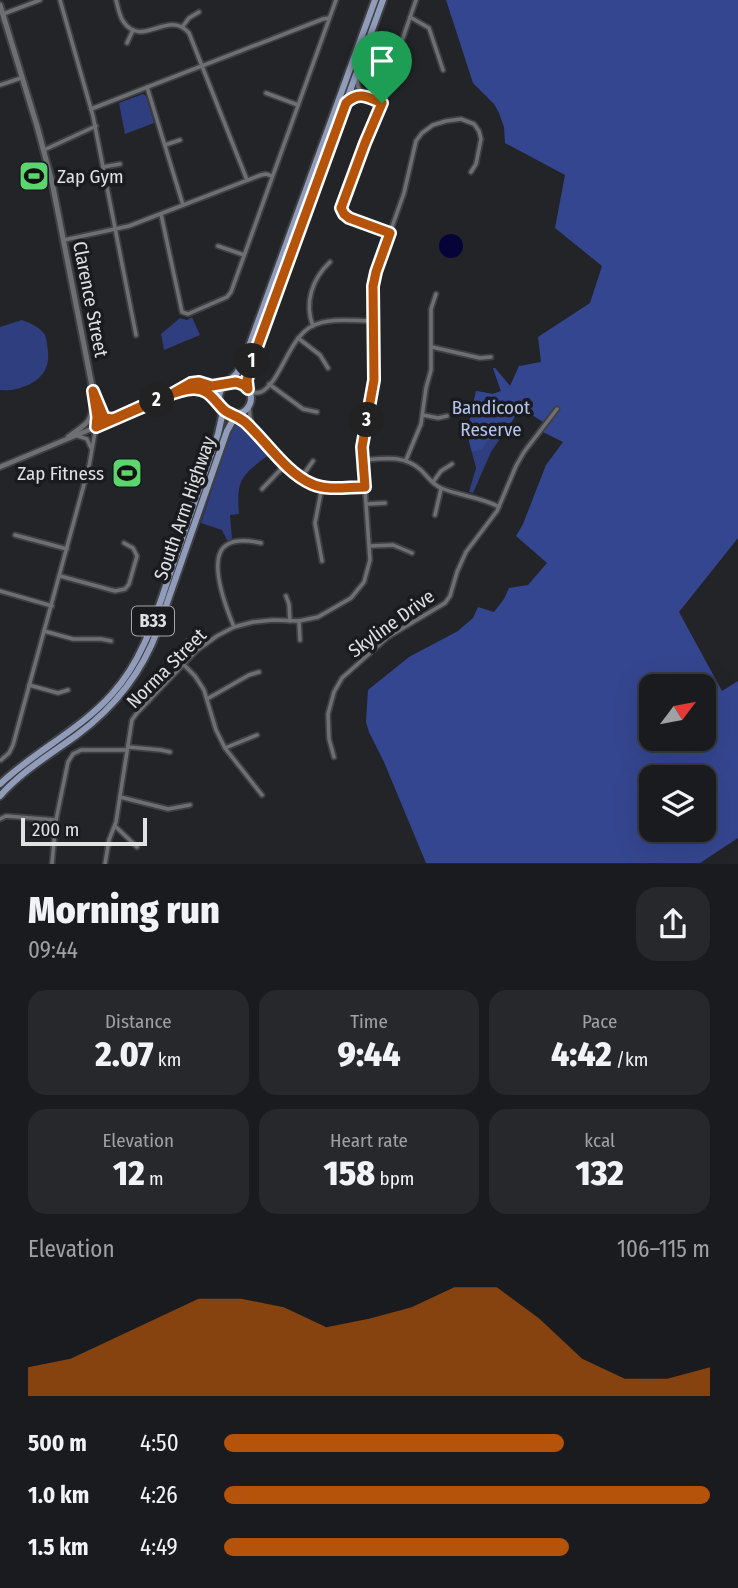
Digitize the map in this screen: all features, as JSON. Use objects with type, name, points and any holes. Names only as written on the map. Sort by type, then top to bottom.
[{"type":"main road","name":"B33","points":[[220,405],[218,393],[237,373],[244,360],[375,0]]},
{"type":"main road","points":[[96,427],[190,389],[209,393],[226,411],[236,415],[249,407],[251,401],[247,380],[250,368],[383,0]]},
{"type":"main road","name":"Clarence Street","points":[[0,5],[44,150],[93,391],[96,427]]},
{"type":"main road","points":[[170,395],[194,382],[212,386],[239,383],[249,391]]},
{"type":"main road","points":[[93,391],[105,418],[113,419]]},
{"type":"main road","name":"South Arm Highway","points":[[0,784],[96,710],[117,688],[134,664],[150,630],[218,434],[222,420],[220,405]]},
{"type":"main road","name":"South Arm Highway","points":[[0,796],[23,774],[102,715],[136,675],[156,636],[224,440],[236,415]]},
{"type":"street","points":[[3,14],[40,0]]},
{"type":"street","points":[[60,0],[96,126],[136,335]]},
{"type":"street","points":[[116,0],[123,21],[133,30],[145,32],[170,24],[183,26],[189,33],[247,180]]},
{"type":"street","points":[[161,214],[179,305],[183,313],[188,314],[227,297],[336,0]]},
{"type":"street","points":[[390,233],[349,218],[341,208],[382,103],[416,0]]},
{"type":"street","points":[[183,26],[199,12]]},
{"type":"street","points":[[410,17],[429,28],[443,70]]},
{"type":"street","points":[[92,109],[329,18]]},
{"type":"street","points":[[127,43],[133,30]]},
{"type":"street","points":[[357,73],[359,87],[365,97]]},
{"type":"street","points":[[0,86],[22,77]]},
{"type":"street","points":[[147,87],[183,205]]},
{"type":"street","points":[[266,93],[298,105]]},
{"type":"street","points":[[346,103],[354,96],[382,103]]},
{"type":"street","name":"Norma Street","points":[[105,863],[109,840],[115,826],[134,718],[196,651],[212,639],[234,627],[261,621],[299,621],[323,615],[346,601],[364,582],[370,561],[370,546],[363,438],[374,380],[374,279],[404,193],[416,141],[425,129],[461,119],[474,124],[481,139],[476,164],[471,172]]},
{"type":"street","points":[[44,150],[96,126]]},
{"type":"street","points":[[165,145],[180,140]]},
{"type":"street","points":[[103,167],[120,164]]},
{"type":"street","points":[[64,240],[116,230],[247,180],[266,174],[272,176]]},
{"type":"street","points":[[218,246],[244,255]]},
{"type":"street","points":[[313,326],[308,311],[310,297],[319,273],[330,262]]},
{"type":"street","points":[[406,460],[423,415],[426,388],[432,370],[431,309],[436,294]]},
{"type":"street","points":[[249,391],[261,392],[269,384],[298,338],[313,326],[327,322],[373,321]]},
{"type":"street","points":[[298,338],[320,355],[328,368]]},
{"type":"street","points":[[432,347],[480,358],[491,357]]},
{"type":"street","points":[[269,384],[303,409],[317,412]]},
{"type":"street","points":[[64,440],[91,418],[93,391]]},
{"type":"street","points":[[249,407],[255,432]]},
{"type":"street","name":"Skyline Drive","points":[[334,757],[328,739],[328,714],[334,692],[342,678],[376,646],[445,603],[464,556],[499,507],[520,459],[557,409]]},
{"type":"street","points":[[236,415],[309,483],[321,487],[365,487]]},
{"type":"street","points":[[423,415],[438,418],[447,416]]},
{"type":"street","points":[[0,467],[96,427]]},
{"type":"street","name":"Clarence Street","points":[[1,760],[13,745],[60,576],[96,427]]},
{"type":"street","points":[[77,435],[86,438],[92,450]]},
{"type":"street","points":[[363,460],[406,460],[442,488],[499,507]]},
{"type":"street","points":[[301,478],[313,461]]},
{"type":"street","points":[[262,489],[286,464]]},
{"type":"street","points":[[433,482],[443,468],[452,464]]},
{"type":"street","points":[[321,487],[315,523],[321,561]]},
{"type":"street","points":[[435,515],[442,488]]},
{"type":"street","points":[[366,504],[386,503]]},
{"type":"street","points":[[15,535],[67,549]]},
{"type":"street","points":[[60,576],[115,590],[125,589],[137,556],[133,548],[124,543]]},
{"type":"street","points":[[234,627],[223,597],[219,555],[230,543],[261,543]]},
{"type":"street","points":[[370,546],[393,545],[412,553]]},
{"type":"street","points":[[0,591],[51,607]]},
{"type":"street","points":[[286,596],[290,621]]},
{"type":"street","points":[[299,621],[300,640]]},
{"type":"street","points":[[44,631],[73,639],[111,641]]},
{"type":"street","points":[[187,642],[196,651]]},
{"type":"street","points":[[184,665],[198,680],[225,748],[262,796]]},
{"type":"street","points":[[207,699],[259,672]]},
{"type":"street","points":[[29,685],[58,693],[68,690]]},
{"type":"street","points":[[225,748],[257,735]]},
{"type":"street","points":[[52,863],[56,820],[68,762],[73,754],[81,750],[127,749],[170,752]]},
{"type":"street","points":[[120,797],[168,808],[190,805]]},
{"type":"street","points":[[0,819],[6,816],[56,820]]},
{"type":"street","points":[[115,826],[137,848]]},
{"type":"green space","points":[[446,0],[738,0],[738,538],[679,612],[713,674],[639,674],[639,751],[716,751],[716,680],[722,691],[738,681],[738,838],[700,863],[426,863],[366,722],[368,690],[409,657],[458,631],[473,618],[478,607],[494,612],[509,588],[528,585],[547,563],[516,536],[546,465],[563,442],[543,432],[543,422],[523,409],[515,413],[502,437],[488,440],[482,449],[472,452],[467,433],[476,391],[493,394],[501,391],[493,368],[510,386],[519,366],[541,362],[538,337],[590,303],[602,266],[555,228],[565,175],[505,143],[504,127],[494,104],[473,83]]},
{"type":"green space","points":[[143,94],[154,123],[125,134],[119,103]]},
{"type":"green space","points":[[192,317],[200,335],[164,350],[161,334],[180,318],[187,320]]},
{"type":"green space","points":[[22,320],[45,335],[47,366],[40,377],[30,384],[18,389],[0,390],[0,327]]},
{"type":"green space","name":"Bandicoot Reserve","points":[[493,368],[510,386],[540,401],[515,413],[491,452],[473,493],[469,492],[476,468],[467,433],[476,391],[493,394],[501,391]]},
{"type":"green space","points":[[237,421],[243,423],[270,454],[243,478],[239,492],[239,514],[230,515],[232,539],[227,540],[222,530],[201,523],[230,434]]},
{"type":"shaded area","points":[[451,234],[462,241],[463,246],[456,257],[451,258],[440,251],[439,246],[446,235]]},
{"type":"place","name":"Zap Gym","points":[[34,176]]},
{"type":"place","name":"Zap Fitness","points":[[127,473]]},
{"type":"route","points":[[382,103],[341,208],[349,218],[390,233],[373,286],[374,380],[362,447],[365,487],[329,488],[309,483],[295,474],[246,422],[226,411],[211,395],[200,389],[170,395],[113,419],[105,418],[93,391],[96,427],[170,395],[191,383],[199,382],[212,386],[236,382],[248,389],[247,376],[252,361],[346,103],[354,96],[359,96],[382,103]]}]
